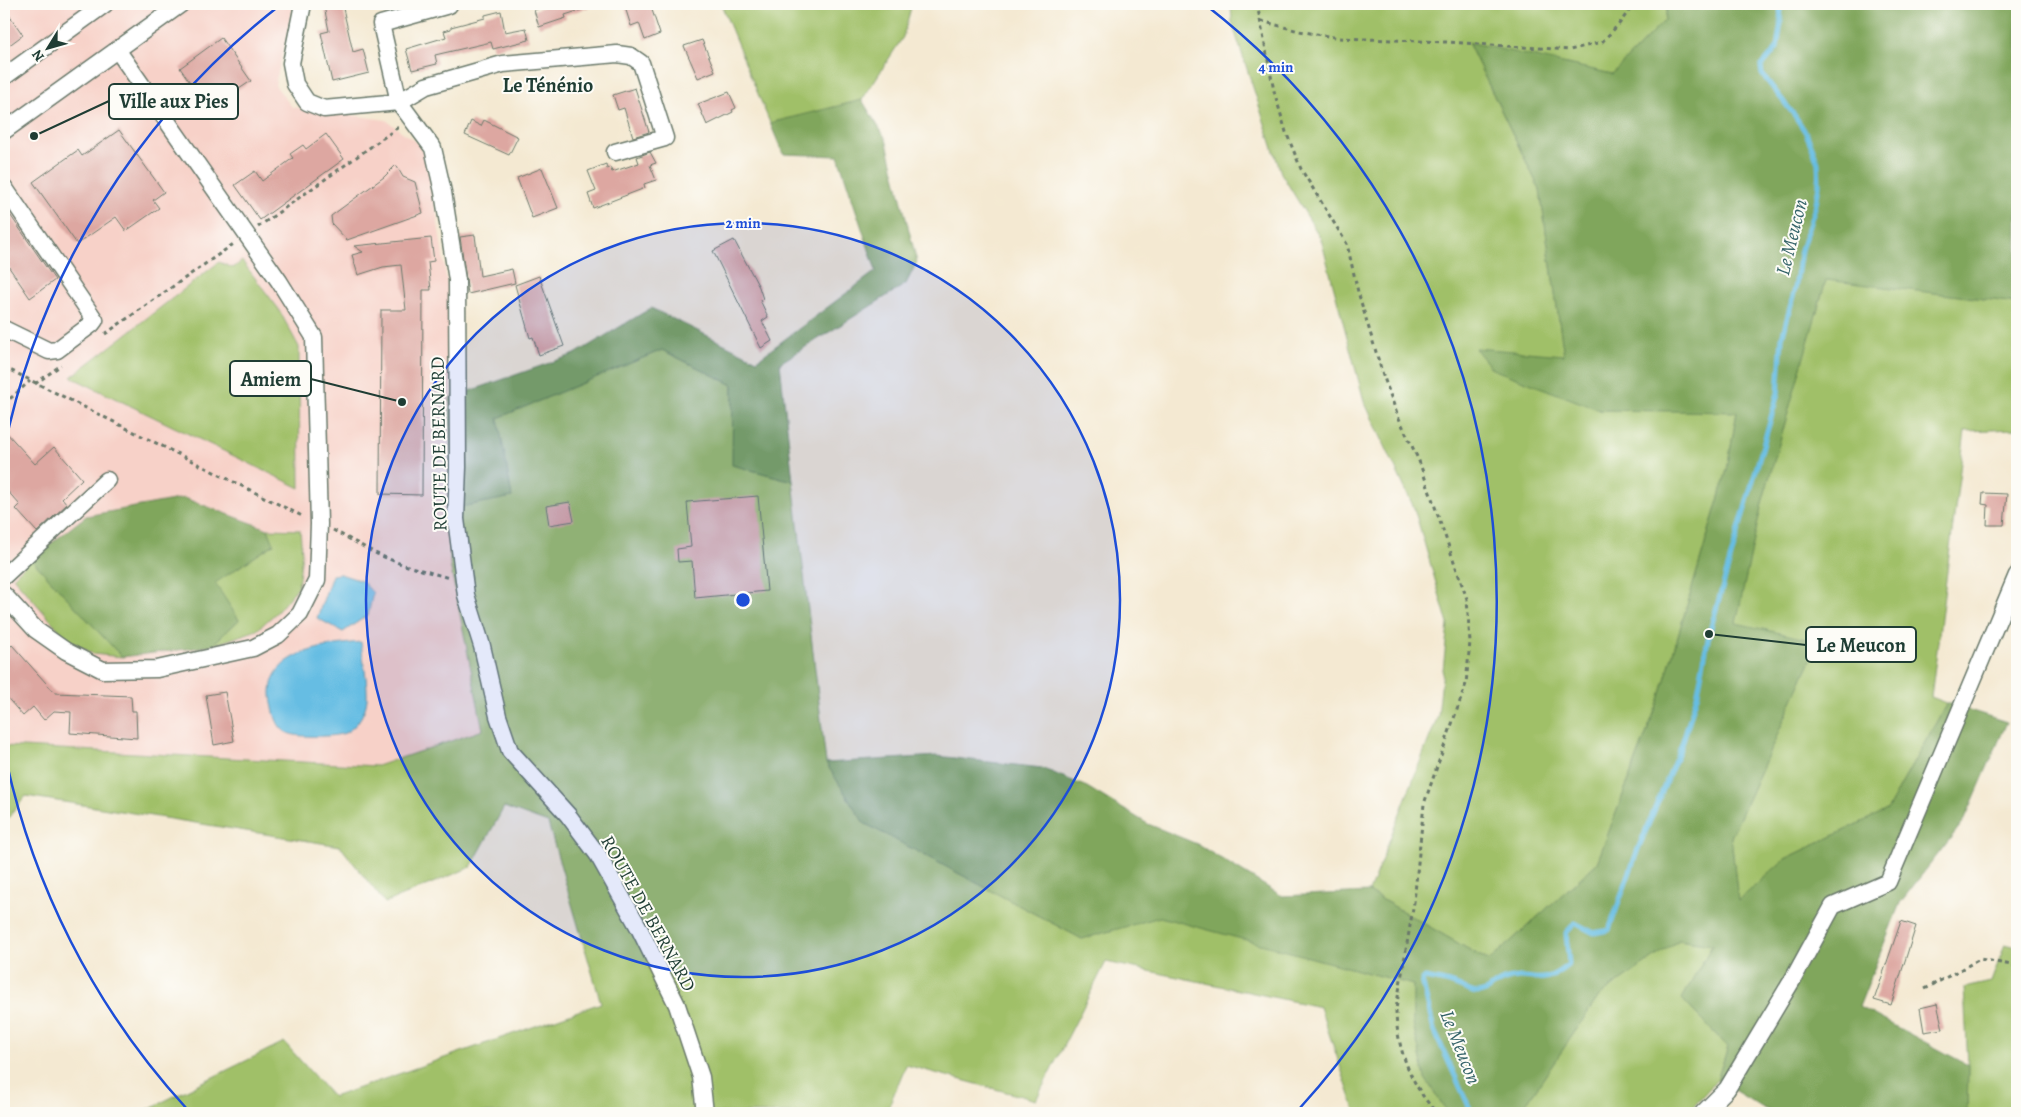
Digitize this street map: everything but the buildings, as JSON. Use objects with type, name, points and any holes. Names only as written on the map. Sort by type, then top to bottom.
[{"type":"street","points":[[4,77],[106,4]]},
{"type":"street","points":[[4,131],[180,4]]},
{"type":"street","points":[[303,4],[291,63],[294,84],[307,102],[324,109],[399,102],[426,86],[503,64],[617,54],[631,56],[641,63],[665,138],[615,152]]},
{"type":"street","name":"ROUTE DE BERNARD","points":[[449,5],[381,24],[399,102],[410,120],[433,148],[457,280],[458,467],[456,518],[466,595],[482,646],[498,716],[510,751],[568,816],[598,855],[639,928],[677,1005],[701,1077],[705,1113]]},
{"type":"street","points":[[4,595],[36,630],[66,651],[103,670],[156,669],[253,648],[278,635],[300,614],[317,580],[319,524],[314,337],[279,281],[118,50]]},
{"type":"street","points":[[4,187],[95,320],[57,350],[49,351],[4,329]]},
{"type":"street","points":[[4,576],[107,480]]},
{"type":"street","points":[[1704,1113],[1727,1089],[1793,979],[1833,906],[1888,882],[2017,575]]},
{"type":"path","points":[[1257,4],[1274,92],[1286,132],[1302,169],[1348,244],[1358,292],[1382,372],[1397,414],[1419,461],[1467,599],[1470,642],[1467,676],[1424,804],[1414,902],[1396,1009],[1396,1026],[1412,1079],[1418,1092],[1437,1113]]},
{"type":"path","points":[[1261,21],[1299,32],[1339,38],[1446,42],[1570,50],[1602,42],[1634,4]]},
{"type":"path","points":[[100,338],[410,120]]},
{"type":"path","points":[[34,384],[67,361]]},
{"type":"path","points":[[4,367],[34,384],[341,534],[377,554],[444,577],[464,580]]},
{"type":"path","points":[[4,404],[30,381]]},
{"type":"path","points":[[1925,989],[1980,959],[2017,966]]},
{"type":"shaded area","points":[[4,4],[294,4],[275,85],[292,107],[386,120],[421,146],[430,170],[451,309],[450,564],[483,730],[377,766],[4,746]]},
{"type":"green space","points":[[721,4],[912,4],[903,37],[862,100],[770,123]]},
{"type":"green space","points":[[1231,4],[1668,4],[1665,20],[1612,74],[1468,43],[1540,190],[1564,356],[1475,349],[1600,410],[1737,411],[1727,470],[1659,700],[1597,863],[1489,961],[1369,892],[1438,716],[1448,624],[1414,508],[1364,401],[1321,239],[1281,173],[1232,23]]},
{"type":"green space","points":[[1668,4],[2017,4],[2017,303],[1826,280],[1762,503],[1736,623],[1819,642],[1731,837],[1738,901],[1785,859],[1887,810],[1947,703],[2007,722],[1964,821],[1900,903],[1859,1007],[1968,1065],[1967,1113],[1776,1113],[1765,1109],[1717,1080],[1728,1047],[1682,999],[1712,945],[1679,940],[1599,996],[1528,1101],[1513,1113],[1448,1113],[1425,1078],[1413,1023],[1413,985],[1160,917],[1082,939],[864,823],[826,763],[937,756],[1042,768],[1087,787],[1148,824],[1197,844],[1282,896],[1369,892],[1489,961],[1597,863],[1659,700],[1727,470],[1737,412],[1600,410],[1492,369],[1475,348],[1564,355],[1540,190],[1468,42],[1612,74],[1665,20]]},
{"type":"green space","points":[[862,100],[886,139],[917,262],[906,284],[780,363],[793,481],[732,465],[733,385],[662,350],[498,418],[512,497],[450,509],[450,398],[575,354],[651,308],[757,360],[876,271],[838,156],[783,154],[770,123]]},
{"type":"green space","points":[[242,261],[278,308],[299,347],[300,488],[71,377],[219,262],[233,268]]},
{"type":"green space","points":[[1826,279],[2017,303],[2017,429],[1965,431],[1931,697],[1947,703],[1887,810],[1785,859],[1738,902],[1731,837],[1819,642],[1735,624],[1762,503]]},
{"type":"green space","points":[[662,350],[733,385],[733,465],[793,481],[826,763],[864,823],[1082,939],[1160,916],[1413,985],[1413,1023],[1425,1078],[1448,1113],[1356,1113],[1320,1007],[1106,962],[1036,1100],[906,1065],[886,1113],[140,1113],[284,1042],[333,1097],[601,1003],[548,823],[504,807],[471,867],[385,903],[340,846],[26,796],[4,823],[4,746],[377,766],[483,730],[450,564],[450,509],[512,497],[497,418]]},
{"type":"green space","points":[[184,498],[268,529],[274,544],[215,583],[239,620],[211,646],[122,657],[31,559],[86,516]]},
{"type":"green space","points":[[268,529],[300,530],[302,553],[298,587],[277,612],[257,630],[211,646],[239,620],[214,583],[273,545]]},
{"type":"green space","points":[[31,559],[122,657],[93,654],[66,638],[13,577]]},
{"type":"green space","points":[[1679,940],[1713,945],[1682,999],[1728,1047],[1717,1080],[1687,1113],[1513,1113],[1528,1101],[1599,996]]},
{"type":"green space","points":[[2005,944],[2017,947],[2017,1113],[1967,1113],[1968,1065],[1964,988],[1991,982]]},
{"type":"water","points":[[340,574],[362,581],[373,593],[368,615],[343,632],[317,618],[332,575]]},
{"type":"water","points":[[361,642],[367,699],[363,714],[357,723],[345,733],[333,735],[300,736],[293,735],[282,729],[273,708],[271,689],[275,675],[284,664],[312,650]]},
{"type":"waterway","name":"Le Meucon","points":[[1472,1113],[1434,1030],[1422,980],[1425,978],[1446,982],[1481,993],[1504,980],[1523,977],[1543,978],[1558,972],[1569,964],[1566,933],[1575,923],[1594,933],[1609,930],[1638,849],[1682,744],[1698,692],[1709,634],[1778,393],[1782,338],[1795,289],[1801,250],[1816,204],[1819,185],[1818,163],[1806,133],[1762,74],[1761,67],[1777,48],[1781,22],[1780,4]]},
{"type":"place","name":"Ville aux Pies","points":[[34,136]]},
{"type":"place","name":"Amiem","points":[[402,402]]},
{"type":"place","name":"Le Meucon","points":[[1709,634]]},
{"type":"district","name":"Le Ténénio","points":[[548,85]]}]
